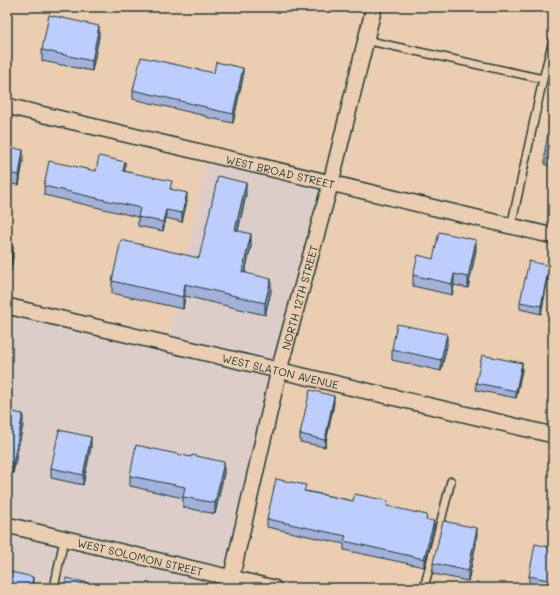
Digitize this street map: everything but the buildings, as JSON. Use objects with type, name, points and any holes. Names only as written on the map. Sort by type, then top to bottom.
[{"type":"street","name":"NORTH 12TH STREET","points":[[230,583],[279,370],[331,182],[374,7]]},
{"type":"street","name":"WEST BROAD STREET","points":[[7,106],[553,236]]},
{"type":"street","name":"WEST SLATON AVENUE","points":[[7,306],[553,435]]},
{"type":"street","name":"WEST SOLOMON STREET","points":[[7,525],[230,583],[274,588]]},
{"type":"lane","points":[[365,40],[543,79]]},
{"type":"lane","points":[[511,227],[543,79],[553,40]]},
{"type":"lane","points":[[424,588],[450,481]]},
{"type":"lane","points":[[54,588],[64,539]]},
{"type":"shaded area","points":[[209,155],[325,185],[235,588],[7,588],[7,310],[166,349]]}]
